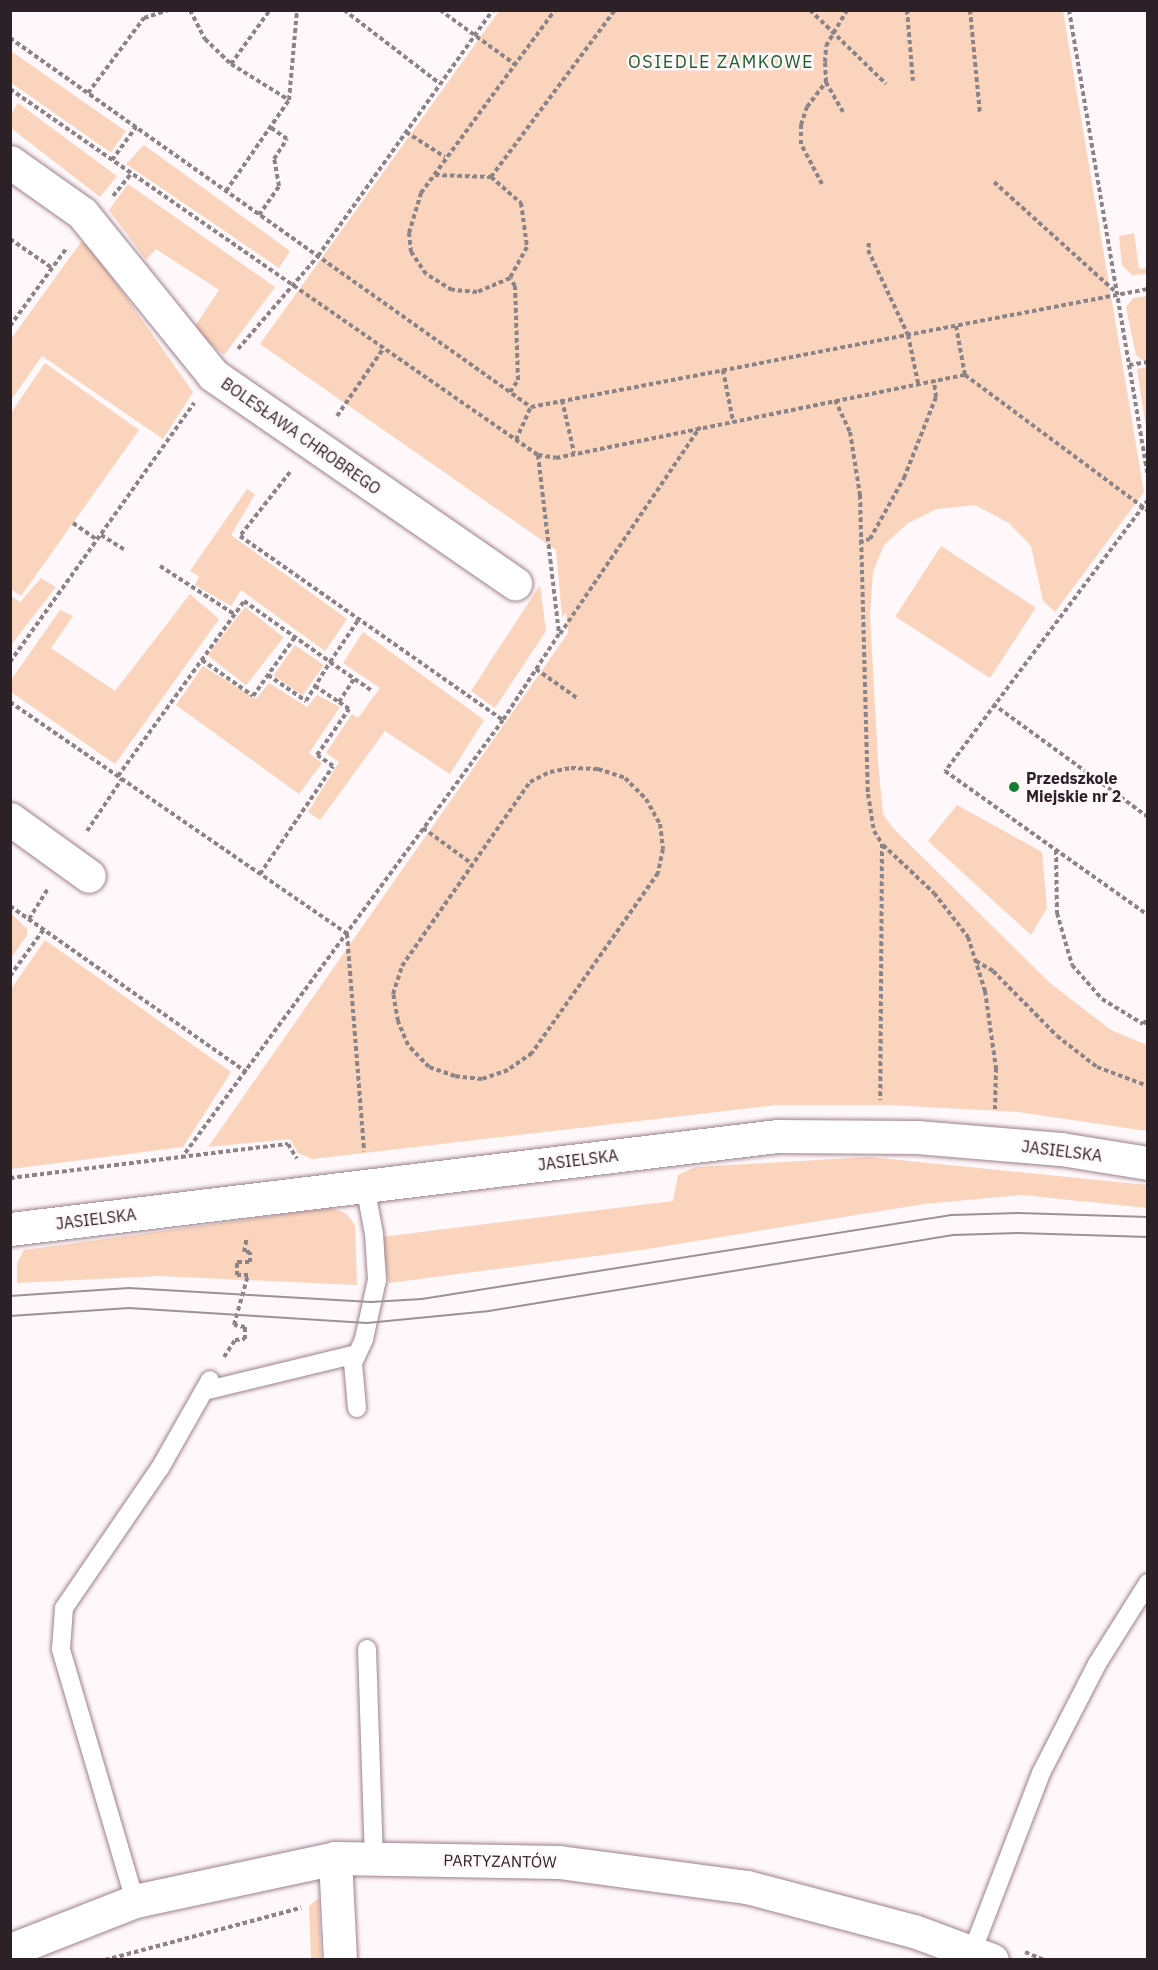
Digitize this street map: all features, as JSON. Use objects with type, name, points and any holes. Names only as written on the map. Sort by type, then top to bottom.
[{"type":"street","name":"BOLESŁAWA CHROBREGO","points":[[10,162],[82,213],[213,375],[515,583]]},
{"type":"street","points":[[10,819],[89,876]]},
{"type":"street","name":"JASIELSKA","points":[[10,1229],[365,1173],[777,1136],[917,1137],[1061,1149],[1148,1162]]},
{"type":"street","name":"PARTYZANTÓW","points":[[10,1950],[135,1901],[335,1870],[374,1858],[559,1862],[747,1887],[914,1931],[982,1956]]},
{"type":"street","points":[[335,1870],[340,1959]]},
{"type":"lane","points":[[357,1408],[353,1364],[377,1280],[374,1234],[365,1173]]},
{"type":"lane","points":[[135,1901],[61,1649],[64,1608],[160,1468],[207,1386],[357,1354]]},
{"type":"lane","points":[[982,1956],[1041,1773],[1097,1664],[1148,1583]]},
{"type":"lane","points":[[367,1650],[374,1858]]},
{"type":"path","points":[[88,93],[144,18],[169,10]]},
{"type":"path","points":[[190,10],[205,39],[231,64],[289,100]]},
{"type":"path","points":[[231,64],[270,10]]},
{"type":"path","points":[[226,191],[289,100],[297,10]]},
{"type":"path","points":[[344,10],[439,83]]},
{"type":"path","points":[[440,10],[516,65]]},
{"type":"path","points":[[10,662],[213,375],[293,288],[318,256],[493,10]]},
{"type":"path","points":[[435,175],[491,177],[521,203],[526,223],[526,247],[510,278],[477,292],[452,290],[426,274],[411,252],[409,233],[413,212],[445,157],[555,10]]},
{"type":"path","points":[[491,177],[615,10]]},
{"type":"path","points":[[810,10],[886,84]]},
{"type":"path","points":[[843,112],[826,82],[826,46],[847,10]]},
{"type":"path","points":[[907,10],[913,81]]},
{"type":"path","points":[[970,10],[980,113]]},
{"type":"path","points":[[1069,10],[1148,478]]},
{"type":"path","points":[[10,38],[531,407],[1148,289]]},
{"type":"path","points":[[822,184],[801,144],[801,125],[807,107],[826,82]]},
{"type":"path","points":[[10,89],[293,288],[538,455],[556,458],[965,375]]},
{"type":"path","points":[[112,160],[136,128]]},
{"type":"path","points":[[259,215],[279,186],[274,159],[287,139],[270,128]]},
{"type":"path","points":[[406,132],[445,157]]},
{"type":"path","points":[[994,182],[1118,294]]},
{"type":"path","points":[[10,239],[52,268]]},
{"type":"path","points":[[868,243],[868,250],[908,335],[918,383]]},
{"type":"path","points":[[510,278],[515,286],[518,380],[510,392]]},
{"type":"path","points":[[956,326],[965,375],[1148,511]]},
{"type":"path","points":[[383,350],[315,446],[288,474],[240,536],[503,720]]},
{"type":"path","points":[[1129,365],[1148,362]]},
{"type":"path","points":[[723,370],[733,421]]},
{"type":"path","points":[[859,542],[870,538],[904,478],[936,397],[934,380]]},
{"type":"path","points":[[562,400],[574,453]]},
{"type":"path","points":[[835,400],[852,442],[860,495],[859,542],[868,794],[874,831],[882,844],[934,893],[968,938],[986,991],[996,1068],[995,1116]]},
{"type":"path","points":[[516,440],[531,407]]},
{"type":"path","points":[[183,1156],[503,720],[700,427]]},
{"type":"path","points":[[538,455],[559,634]]},
{"type":"path","points":[[1148,500],[945,771],[1148,915]]},
{"type":"path","points":[[73,523],[97,540]]},
{"type":"path","points":[[101,535],[125,550]]},
{"type":"path","points":[[160,566],[234,614]]},
{"type":"path","points":[[102,808],[120,778],[244,601],[372,691]]},
{"type":"path","points":[[268,675],[306,701],[359,619]]},
{"type":"path","points":[[202,660],[253,696],[295,637]]},
{"type":"path","points":[[536,669],[577,698]]},
{"type":"path","points":[[339,702],[354,679]]},
{"type":"path","points":[[260,874],[333,766],[317,755],[349,709],[315,686]]},
{"type":"path","points":[[10,702],[347,934]]},
{"type":"path","points":[[993,704],[1148,817]]},
{"type":"path","points":[[598,769],[625,778],[646,799],[660,824],[663,849],[658,873],[532,1053],[508,1070],[482,1079],[455,1077],[429,1067],[408,1045],[393,994],[402,966],[471,863],[530,782],[550,772],[598,769]]},
{"type":"path","points":[[423,828],[471,863]]},
{"type":"path","points":[[880,1109],[882,844]]},
{"type":"path","points":[[1056,849],[1057,913],[1072,965],[1102,999],[1143,1024],[1148,1019]]},
{"type":"path","points":[[10,906],[246,1071]]},
{"type":"path","points":[[10,976],[44,929]]},
{"type":"path","points":[[347,934],[365,1173]]},
{"type":"path","points":[[975,960],[993,971],[1057,1036],[1097,1067],[1148,1086]]},
{"type":"path","points":[[207,1386],[235,1340],[245,1339],[245,1327],[234,1325],[248,1275],[237,1275],[237,1262],[250,1262],[250,1252],[244,1252],[245,1238],[257,1236]]},
{"type":"path","points":[[105,1959],[304,1907],[335,1870]]},
{"type":"shaded area","points":[[499,11],[1063,11],[1144,492],[1055,612],[1043,601],[1031,546],[1009,523],[975,505],[937,509],[908,523],[884,545],[873,572],[870,614],[878,761],[883,814],[893,828],[1050,983],[1111,1030],[1147,1045],[1147,1131],[1018,1112],[889,1105],[777,1105],[312,1159],[298,1153],[290,1139],[208,1147],[568,633],[566,613],[562,617],[556,550],[260,344]]},
{"type":"shaded area","points":[[11,51],[126,131],[111,153],[10,82]]},
{"type":"shaded area","points":[[18,103],[117,176],[100,197],[11,128],[11,114]]},
{"type":"shaded area","points":[[144,145],[290,251],[279,268],[126,164]]},
{"type":"shaded area","points":[[128,184],[275,287],[224,355],[193,329],[219,290],[156,249],[146,260],[109,210]]},
{"type":"shaded area","points":[[1134,233],[1139,269],[1147,268],[1147,274],[1132,275],[1122,265],[1119,236]]},
{"type":"shaded area","points":[[81,242],[92,249],[193,392],[163,439],[42,356],[11,400],[11,339]]},
{"type":"shaded area","points":[[1147,296],[1147,359],[1142,360],[1136,355],[1126,307],[1133,298]]},
{"type":"shaded area","points":[[45,363],[139,430],[21,596],[11,589],[11,413]]},
{"type":"shaded area","points":[[1148,367],[1147,435],[1137,369]]},
{"type":"shaded area","points":[[247,489],[255,494],[231,535],[347,619],[325,651],[241,590],[231,606],[195,585],[199,576],[190,571]]},
{"type":"shaded area","points":[[941,546],[1036,608],[990,678],[895,616]]},
{"type":"shaded area","points":[[41,578],[56,587],[11,645],[11,596],[20,602]]},
{"type":"shaded area","points":[[540,585],[546,631],[495,708],[471,691]]},
{"type":"shaded area","points":[[190,594],[219,619],[115,764],[11,692],[11,680],[60,610],[73,616],[51,648],[115,691]]},
{"type":"shaded area","points":[[245,607],[284,637],[246,685],[207,655]]},
{"type":"shaded area","points":[[363,632],[484,720],[450,774],[385,731],[320,820],[308,812],[339,762],[326,753],[352,714],[358,718],[380,688],[343,663]]},
{"type":"shaded area","points":[[295,645],[324,665],[302,695],[274,675]]},
{"type":"shaded area","points":[[203,666],[256,699],[269,683],[307,707],[317,695],[340,707],[309,753],[322,763],[299,794],[176,705]]},
{"type":"shaded area","points":[[957,805],[1042,852],[1047,908],[1031,935],[928,841]]},
{"type":"shaded area","points":[[11,913],[27,929],[27,935],[11,958]]},
{"type":"shaded area","points":[[45,940],[231,1072],[183,1147],[11,1169],[11,989]]},
{"type":"shaded area","points":[[869,1157],[1147,1185],[1147,1208],[1022,1195],[924,1204],[641,1250],[389,1283],[381,1237],[673,1201],[678,1175],[695,1167]]},
{"type":"shaded area","points":[[331,1208],[346,1213],[355,1225],[357,1285],[159,1276],[17,1283],[17,1263],[24,1250]]},
{"type":"shaded area","points":[[319,1898],[321,1959],[311,1959],[309,1906]]},
{"type":"tram line","points":[[10,1296],[129,1288],[371,1302],[422,1299],[952,1215],[1018,1213],[1148,1217]]},
{"type":"tram line","points":[[10,1316],[129,1308],[367,1323],[489,1311],[953,1235],[1018,1233],[1148,1237]]},
{"type":"place","name":"Przedszkole Miejskie nr 2","points":[[1014,787]]},
{"type":"district","name":"OSIEDLE ZAMKOWE","points":[[721,62]]}]
